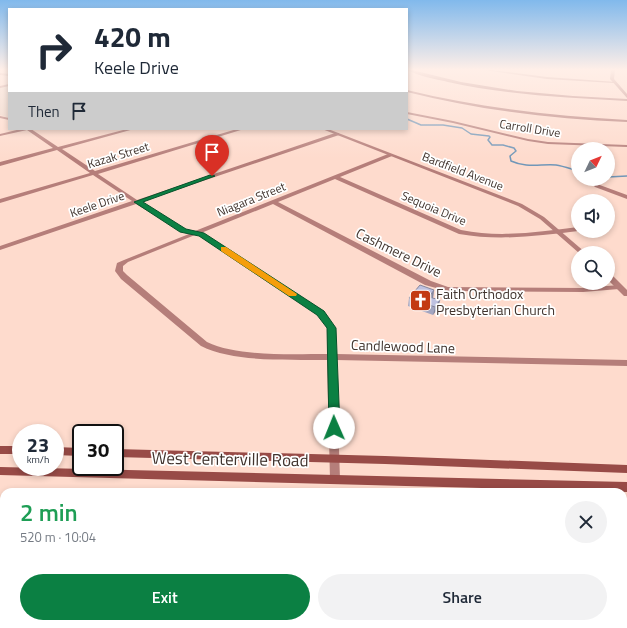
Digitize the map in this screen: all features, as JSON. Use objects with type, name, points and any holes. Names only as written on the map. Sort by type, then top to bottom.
[{"type":"main road","points":[[0,450],[12,450]]},
{"type":"main road","name":"West Centerville Road","points":[[124,453],[335,458],[627,469]]},
{"type":"main road","name":"West Centerville Road","points":[[0,471],[627,487]]},
{"type":"street","points":[[446,99],[515,111],[627,121]]},
{"type":"street","points":[[613,99],[627,100]]},
{"type":"street","name":"Carroll Drive","points":[[408,114],[453,122],[528,140],[548,143],[627,146]]},
{"type":"street","points":[[0,135],[22,130]]},
{"type":"street","points":[[28,130],[138,202],[183,230],[195,233],[221,247],[321,313],[331,328],[335,458],[334,479]]},
{"type":"street","points":[[0,164],[128,130]]},
{"type":"street","name":"Kazak Street","points":[[0,201],[239,130]]},
{"type":"street","name":"Bardfield Avenue","points":[[327,130],[520,206],[542,218],[575,246]]},
{"type":"street","name":"Keele Drive","points":[[0,248],[337,134]]},
{"type":"street","name":"Niagara Street","points":[[120,265],[195,233],[390,155]]},
{"type":"street","name":"Sequoia Drive","points":[[335,177],[459,232],[469,235],[529,235],[571,230]]},
{"type":"street","points":[[597,186],[627,197]]},
{"type":"street","name":"Cashmere Drive","points":[[273,202],[428,283],[447,288],[583,290],[619,287]]},
{"type":"street","name":"Candlewood Lane","points":[[120,265],[119,271],[124,278],[204,344],[225,353],[272,356],[627,363]]},
{"type":"street","points":[[615,283],[627,294]]},
{"type":"shaded area","points":[[0,99],[8,99],[8,118],[0,115]]},
{"type":"building","points":[[420,285],[434,290],[429,297],[440,300],[435,307],[409,298]]},
{"type":"waterway","points":[[408,119],[421,125],[443,125],[462,128],[471,134],[489,136],[490,137],[488,140],[492,145],[503,145],[514,148],[516,151],[510,156],[511,161],[517,163],[528,165],[556,165],[571,169]]},
{"type":"waterway","points":[[615,177],[627,176]]},
{"type":"slow traffic","points":[[223,249],[292,294]]},
{"type":"place","name":"Faith Orthodox Presbyterian Church","points":[[421,301]]},
{"type":"route","points":[[212,176],[138,202],[183,230],[201,235],[221,247],[321,313],[331,328],[334,428]]}]
